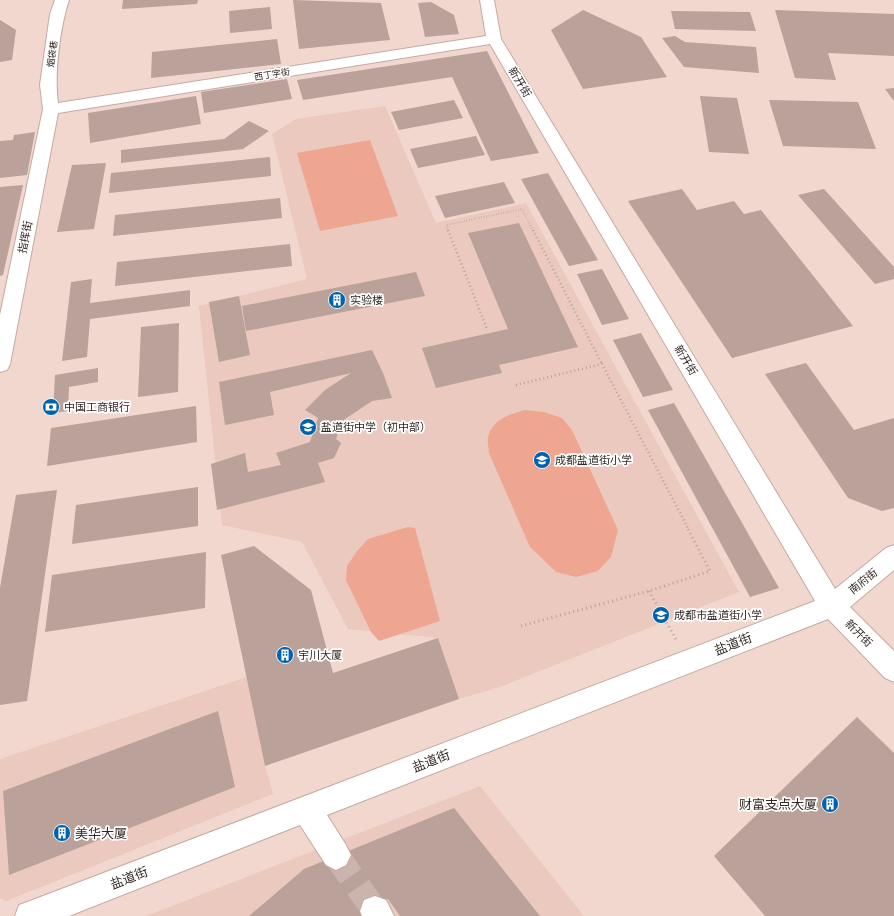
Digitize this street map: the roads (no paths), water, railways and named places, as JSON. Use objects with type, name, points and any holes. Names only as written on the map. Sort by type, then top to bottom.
[{"type":"street","name":"烟袋巷","points":[[51,109],[48,85],[57,14],[62,0]]},
{"type":"street","points":[[487,0],[494,39]]},
{"type":"street","name":"西丁字街","points":[[51,109],[494,39]]},
{"type":"street","name":"新开街","points":[[494,39],[832,606],[894,669]]},
{"type":"street","name":"指挥街","points":[[0,364],[51,109]]},
{"type":"street","name":"南府街","points":[[832,606],[894,556]]},
{"type":"street","name":"盐道街","points":[[30,916],[832,606]]},
{"type":"street","points":[[306,809],[336,855]]},
{"type":"tunnel","points":[[336,855],[375,911]]},
{"type":"place","name":"实验楼","points":[[337,300]]},
{"type":"place","name":"中国工商银行","points":[[51,407]]},
{"type":"place","name":"盐道街中学（初中部）","points":[[308,427]]},
{"type":"place","name":"成都盐道街小学","points":[[542,460]]},
{"type":"place","name":"成都市盐道街小学","points":[[661,615]]},
{"type":"place","name":"宇川大厦","points":[[285,655]]},
{"type":"place","name":"财富支点大厦","points":[[830,804]]},
{"type":"place","name":"美华大厦","points":[[62,833]]}]
